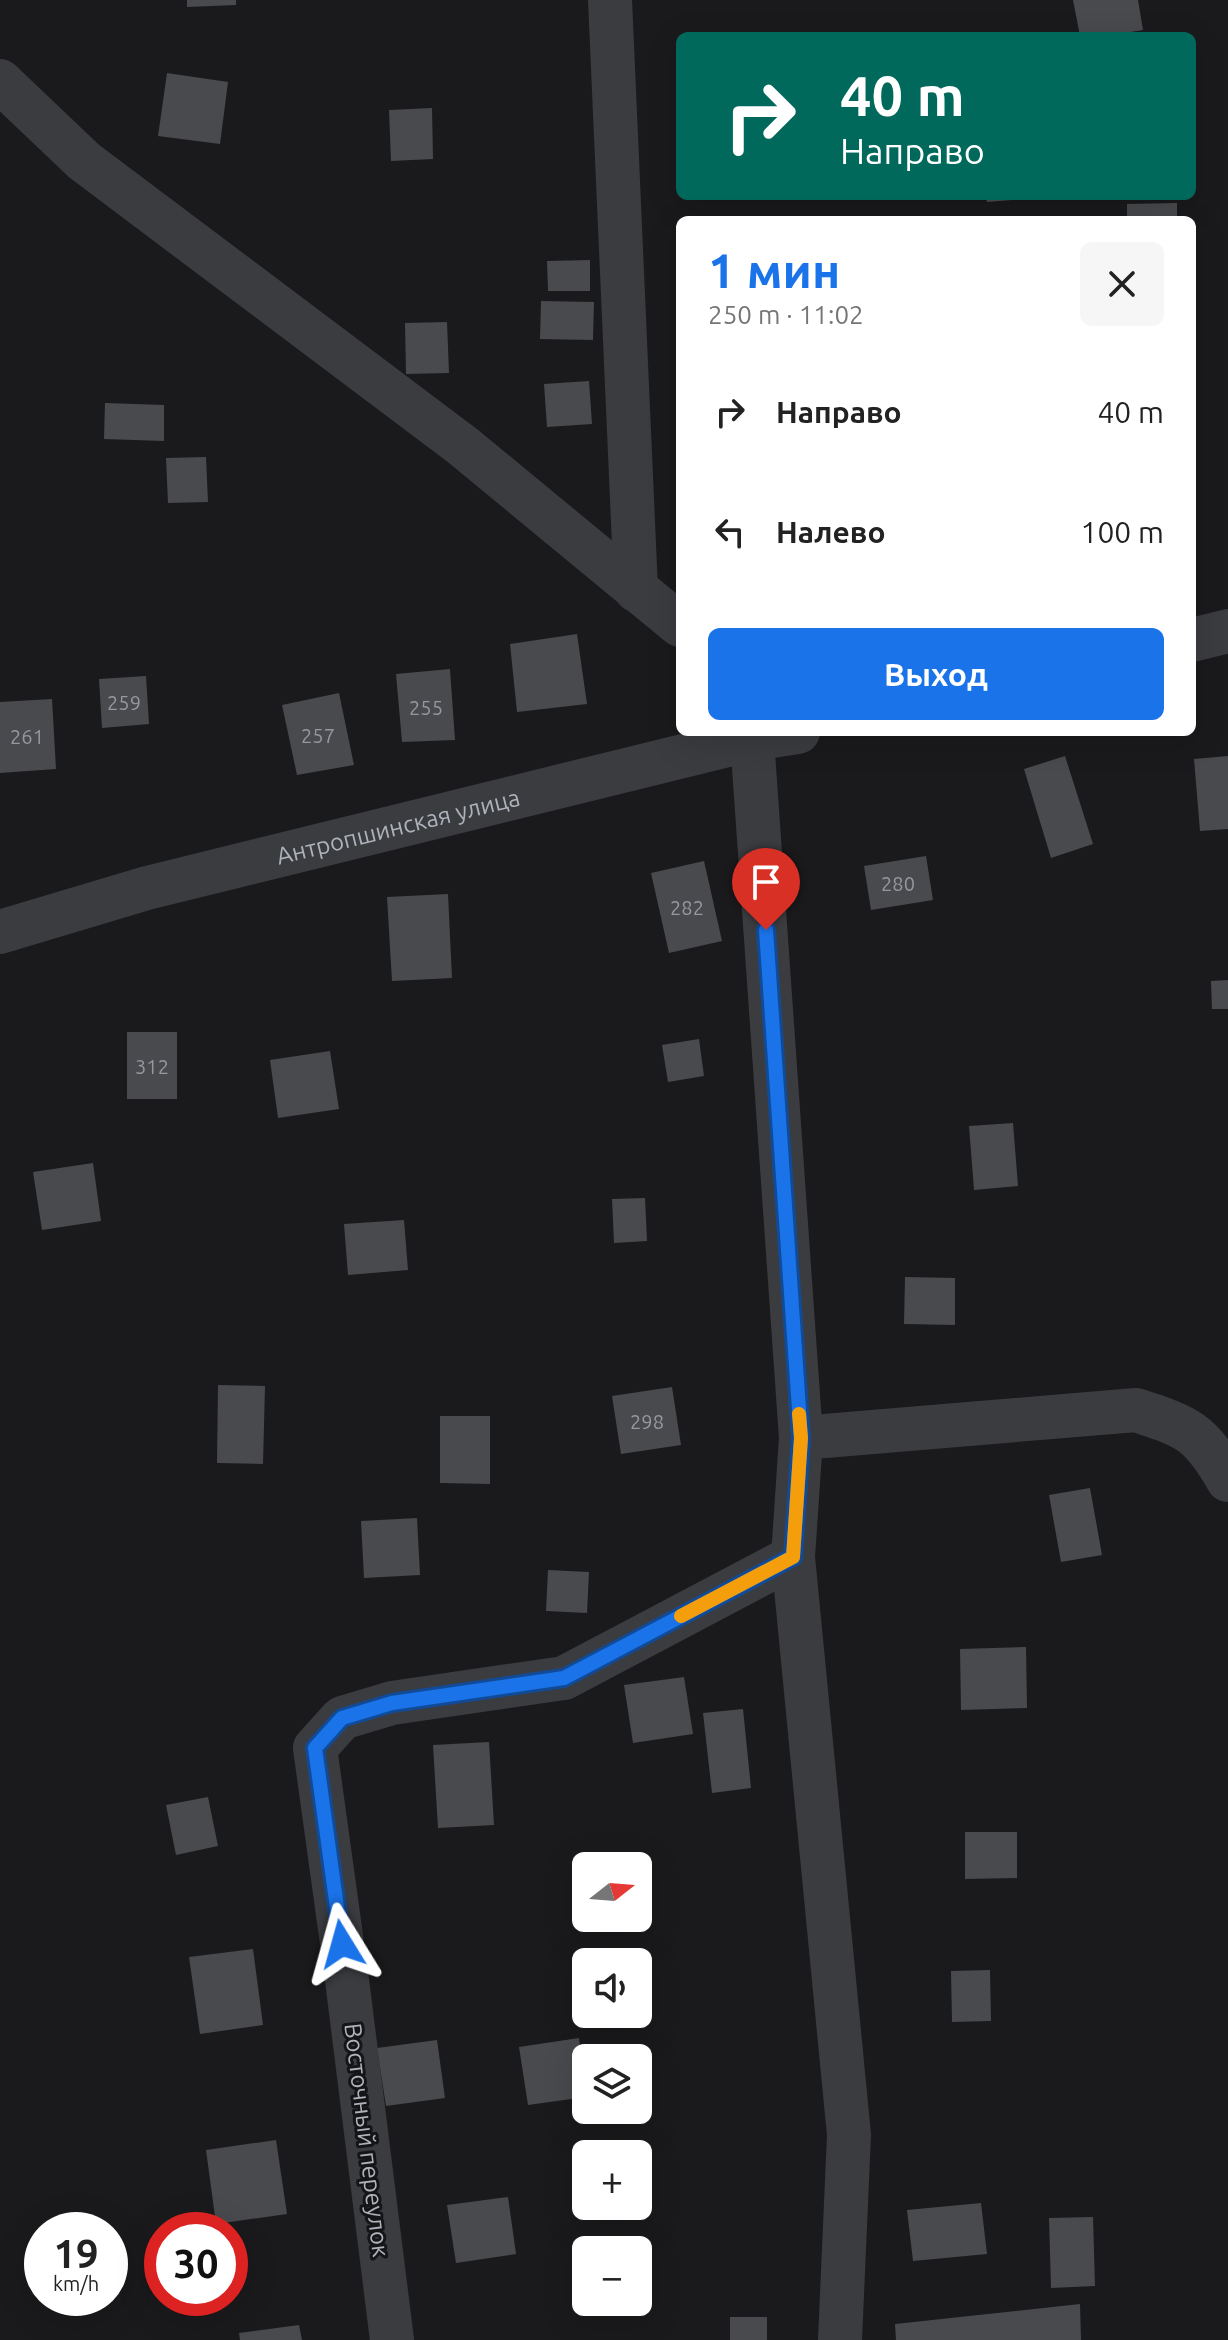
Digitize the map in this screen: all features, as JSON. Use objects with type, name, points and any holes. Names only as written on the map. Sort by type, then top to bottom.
[{"type":"street","points":[[610,0],[636,590]]},
{"type":"street","points":[[0,81],[84,161],[463,446],[676,622]]},
{"type":"street","points":[[1196,639],[1228,631]]},
{"type":"street","name":"Антропшинская улица","points":[[0,932],[147,888],[772,736]]},
{"type":"street","points":[[752,739],[801,1438],[793,1557],[849,2135],[840,2340]]},
{"type":"street","points":[[801,1438],[1136,1410],[1181,1424],[1210,1449],[1228,1480]]},
{"type":"street","name":"Восточный переулок","points":[[392,2340],[315,1748],[342,1718],[392,1703],[564,1678],[793,1557]]},
{"type":"building","points":[[187,0],[236,0],[236,5],[187,7]]},
{"type":"building","points":[[1073,0],[1138,0],[1143,30],[1079,32]]},
{"type":"building","points":[[167,73],[228,82],[220,144],[158,136]]},
{"type":"building","points":[[432,108],[433,159],[391,161],[389,110]]},
{"type":"building","points":[[1177,203],[1177,216],[1127,216],[1127,204]]},
{"type":"building","points":[[590,260],[590,291],[548,291],[547,261]]},
{"type":"building","points":[[541,301],[594,302],[593,340],[540,339]]},
{"type":"building","points":[[447,322],[449,373],[406,374],[405,323]]},
{"type":"building","points":[[589,381],[592,424],[547,427],[544,384]]},
{"type":"building","points":[[105,403],[164,405],[164,441],[104,439]]},
{"type":"building","points":[[206,457],[208,502],[168,503],[166,458]]},
{"type":"building","points":[[577,634],[587,704],[517,712],[510,644]]},
{"type":"building","points":[[450,669],[455,740],[402,742],[396,674]]},
{"type":"building","points":[[146,676],[149,724],[102,728],[99,679]]},
{"type":"building","points":[[339,693],[354,765],[297,775],[282,705]]},
{"type":"building","points":[[52,699],[56,769],[0,773],[0,702]]},
{"type":"building","points":[[1065,756],[1093,844],[1051,858],[1024,769]]},
{"type":"building","points":[[1228,756],[1228,829],[1200,831],[1194,759]]},
{"type":"building","points":[[926,856],[933,900],[871,910],[864,866]]},
{"type":"building","points":[[704,861],[722,941],[669,953],[651,873]]},
{"type":"building","points":[[448,894],[452,978],[392,981],[387,897]]},
{"type":"building","points":[[1228,980],[1228,1009],[1212,1009],[1211,981]]},
{"type":"building","points":[[127,1032],[177,1032],[177,1099],[127,1099]]},
{"type":"building","points":[[699,1039],[704,1076],[668,1082],[662,1045]]},
{"type":"building","points":[[330,1051],[339,1109],[278,1118],[270,1060]]},
{"type":"building","points":[[1013,1123],[1018,1186],[974,1190],[969,1126]]},
{"type":"building","points":[[93,1163],[101,1221],[42,1230],[33,1172]]},
{"type":"building","points":[[645,1198],[647,1241],[614,1243],[612,1199]]},
{"type":"building","points":[[404,1220],[408,1270],[348,1275],[344,1224]]},
{"type":"building","points":[[905,1277],[955,1278],[955,1325],[904,1324]]},
{"type":"building","points":[[218,1385],[265,1386],[263,1464],[217,1463]]},
{"type":"building","points":[[672,1387],[681,1445],[621,1454],[612,1396]]},
{"type":"building","points":[[440,1416],[490,1416],[490,1484],[440,1483]]},
{"type":"building","points":[[1090,1488],[1102,1555],[1061,1562],[1049,1495]]},
{"type":"building","points":[[417,1518],[420,1575],[364,1578],[361,1521]]},
{"type":"building","points":[[548,1570],[589,1572],[587,1613],[546,1611]]},
{"type":"building","points":[[1026,1647],[1027,1708],[961,1710],[960,1649]]},
{"type":"building","points":[[684,1677],[693,1734],[633,1743],[624,1685]]},
{"type":"building","points":[[743,1709],[751,1788],[712,1793],[703,1713]]},
{"type":"building","points":[[489,1742],[494,1825],[438,1828],[433,1745]]},
{"type":"building","points":[[208,1797],[218,1846],[176,1855],[166,1805]]},
{"type":"building","points":[[965,1832],[1017,1832],[1017,1878],[965,1879]]},
{"type":"building","points":[[253,1949],[263,2025],[200,2034],[189,1957]]},
{"type":"building","points":[[990,1970],[991,2021],[952,2022],[951,1971]]},
{"type":"building","points":[[579,2038],[580,2044],[572,2044],[572,2099],[528,2105],[519,2047]]},
{"type":"building","points":[[437,2040],[445,2098],[386,2106],[377,2048]]},
{"type":"building","points":[[276,2140],[287,2214],[248,2219],[248,2212],[214,2212],[206,2150]]},
{"type":"building","points":[[508,2197],[516,2254],[456,2263],[447,2205]]},
{"type":"building","points":[[981,2203],[987,2254],[913,2261],[907,2210]]},
{"type":"building","points":[[1093,2217],[1095,2286],[1051,2288],[1049,2218]]},
{"type":"building","points":[[1080,2304],[1081,2340],[896,2340],[895,2324]]},
{"type":"building","points":[[730,2317],[767,2317],[767,2340],[730,2340]]},
{"type":"building","points":[[299,2325],[302,2340],[240,2340],[239,2333]]},
{"type":"slow traffic","points":[[681,1616],[793,1557],[801,1438],[799,1414]]},
{"type":"route","points":[[342,1944],[315,1748],[342,1718],[392,1703],[564,1678],[793,1557],[801,1438],[766,930]]}]
